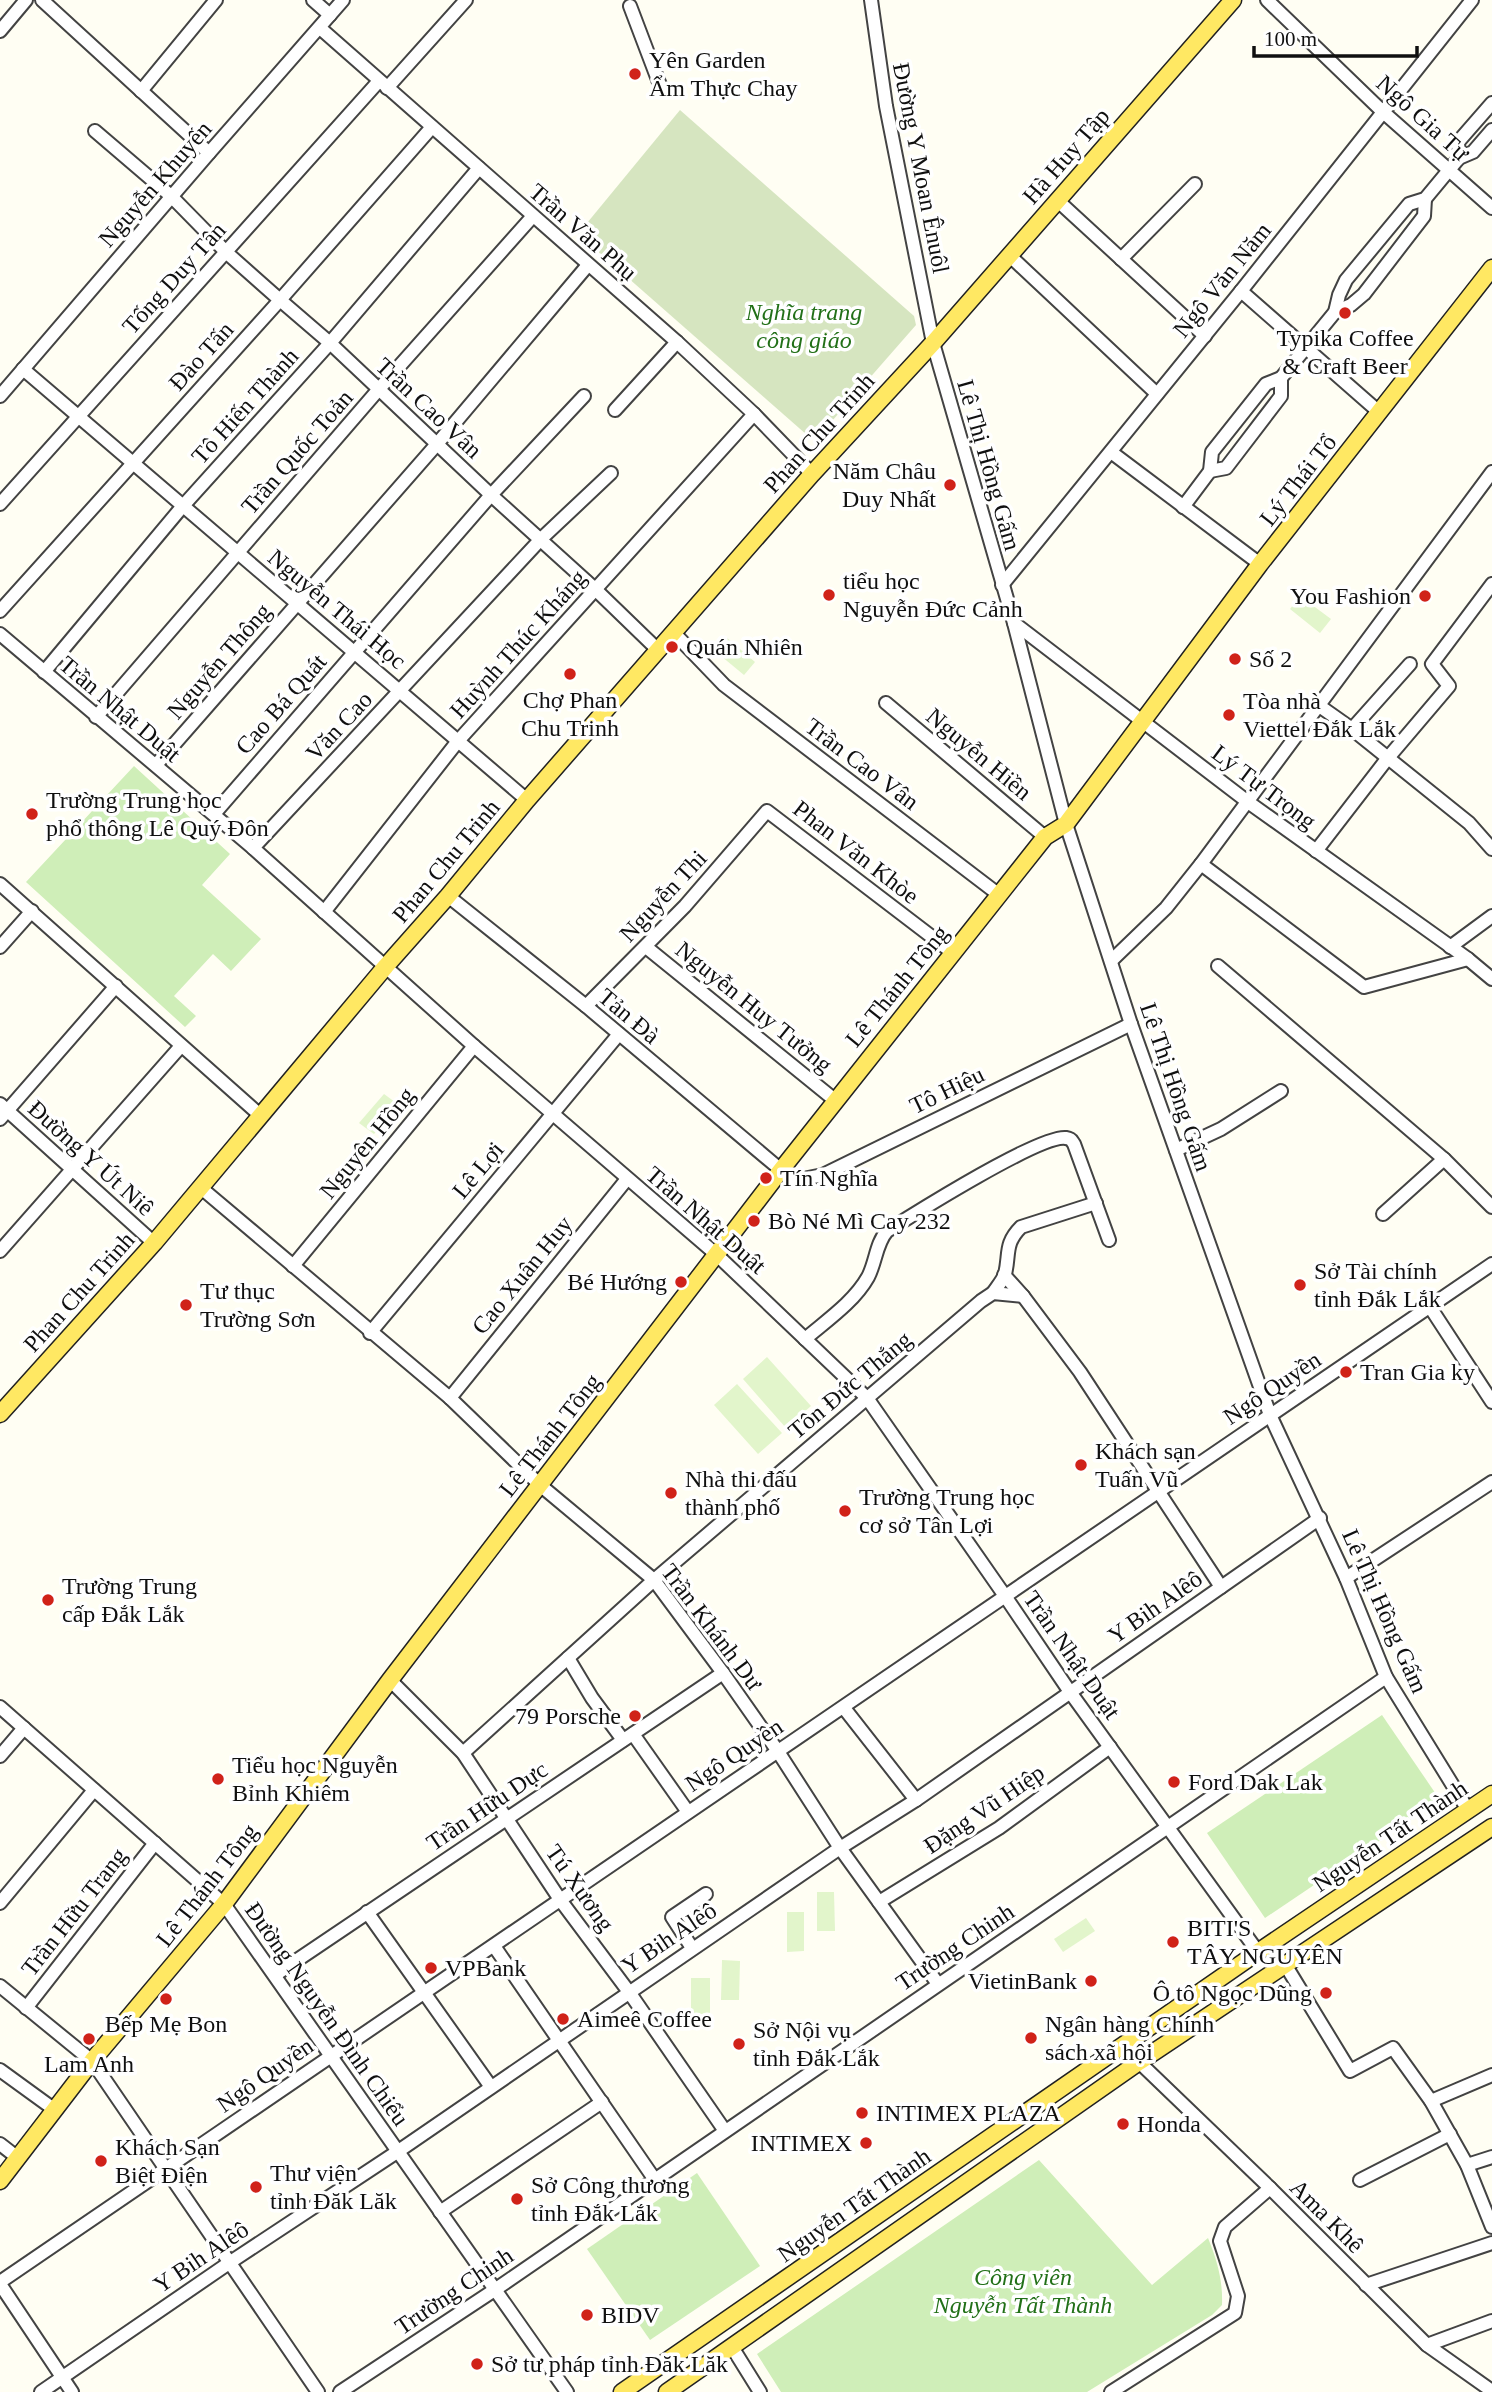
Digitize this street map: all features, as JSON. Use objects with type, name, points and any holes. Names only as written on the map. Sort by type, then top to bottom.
[{"type":"main road","name":"Hà Huy Tập","points":[[933,342],[1233,0]]},
{"type":"main road","name":"Lý Thái Tổ","points":[[1144,723],[1261,564],[1492,268]]},
{"type":"main road","name":"Phan Chu Trinh","points":[[0,1414],[154,1243],[527,800],[812,474],[933,342]]},
{"type":"main road","name":"Lê Thánh Tông","points":[[0,2181],[92,2061],[224,1904],[390,1680],[781,1170],[1045,836],[1066,824],[1144,723]]},
{"type":"main road","name":"Nguyễn Tất Thành","points":[[622,2392],[1258,1952],[1492,1794]]},
{"type":"main road","name":"Nguyễn Tất Thành","points":[[667,2392],[1139,2063],[1492,1827]]},
{"type":"main road","points":[[1126,2044],[1139,2063]]},
{"type":"main road","points":[[719,2326],[732,2347]]},
{"type":"street","points":[[0,31],[26,0]]},
{"type":"street","points":[[42,0],[209,153]]},
{"type":"street","points":[[141,91],[216,0]]},
{"type":"street","points":[[313,0],[330,15]]},
{"type":"street","name":"Nguyễn Khuyến","points":[[0,396],[343,0]]},
{"type":"street","name":"Tống Duy Tân","points":[[0,504],[77,416],[383,84],[466,0]]},
{"type":"street","name":"Đường Y Moan Ênuôl","points":[[871,0],[886,106],[933,342]]},
{"type":"street","name":"Ngô Gia Tự","points":[[1267,0],[1382,111],[1492,208]]},
{"type":"street","name":"Ngô Văn Năm","points":[[1002,585],[1205,336],[1472,0]]},
{"type":"street","points":[[630,6],[660,85]]},
{"type":"street","name":"Trần Văn Phụ","points":[[320,28],[677,342],[754,414],[812,474]]},
{"type":"street","points":[[1459,158],[1458,142],[1492,103]]},
{"type":"street","name":"Đào Tấn","points":[[0,611],[432,127]]},
{"type":"street","points":[[1184,507],[1210,471],[1212,452],[1266,384],[1281,379],[1335,312],[1346,280],[1409,204],[1425,198],[1459,158],[1473,152],[1492,130]]},
{"type":"street","name":"Trần Cao Vân","points":[[95,131],[171,196],[227,253],[330,343],[658,650]]},
{"type":"street","name":"Tô Hiến Thành","points":[[44,672],[183,507],[330,343],[479,168]]},
{"type":"street","points":[[1121,259],[1195,184]]},
{"type":"street","points":[[1335,312],[1351,305],[1364,294],[1424,216],[1425,198]]},
{"type":"street","points":[[1057,200],[1205,336]]},
{"type":"street","name":"Trần Quốc Toản","points":[[96,717],[379,389],[533,216]]},
{"type":"street","points":[[1009,255],[1157,394]]},
{"type":"street","name":"Nguyễn Thông","points":[[156,765],[437,444],[587,265]]},
{"type":"street","points":[[1241,291],[1379,412]]},
{"type":"street","points":[[615,410],[677,342]]},
{"type":"street","name":"Lê Thị Hồng Gấm","points":[[933,342],[1014,623],[1066,824],[1131,1024],[1269,1415],[1320,1518],[1386,1677],[1468,1810]]},
{"type":"street","name":"Nguyễn Thái Học","points":[[23,369],[527,800]]},
{"type":"street","points":[[1210,471],[1226,468],[1281,396],[1281,379]]},
{"type":"street","name":"Cao Bá Quát","points":[[214,814],[491,495],[584,396]]},
{"type":"street","name":"Huỳnh Thúc Kháng","points":[[324,912],[458,741],[754,414]]},
{"type":"street","points":[[1111,452],[1261,564]]},
{"type":"street","points":[[1111,961],[1166,908],[1201,864],[1492,471]]},
{"type":"street","name":"Văn Cao","points":[[253,848],[541,539],[611,473]]},
{"type":"street","points":[[1316,851],[1449,686],[1432,664],[1492,584]]},
{"type":"street","name":"Lý Tự Trọng","points":[[1014,623],[1248,802],[1492,979]]},
{"type":"street","name":"Trần Cao Vân","points":[[674,633],[724,685],[998,894]]},
{"type":"street","name":"Trần Nhật Duật","points":[[0,634],[214,814],[474,1046],[554,1112],[627,1179],[717,1255],[867,1398],[1070,1692],[1258,1952]]},
{"type":"street","points":[[1352,729],[1410,664]]},
{"type":"street","name":"Nguyễn Hiền","points":[[886,703],[1045,836]]},
{"type":"street","points":[[1318,705],[1469,823],[1492,849]]},
{"type":"street","name":"Nguyễn Thi","points":[[586,1006],[685,906],[767,811]]},
{"type":"street","name":"Phan Văn Khòe","points":[[767,811],[953,953]]},
{"type":"street","points":[[1201,864],[1364,987],[1468,959]]},
{"type":"street","points":[[0,884],[261,1116]]},
{"type":"street","name":"Tản Đà","points":[[448,896],[586,1006],[781,1170]]},
{"type":"street","points":[[0,947],[32,911]]},
{"type":"street","points":[[1450,947],[1492,916]]},
{"type":"street","name":"Nguyễn Huy Tưởng","points":[[646,947],[836,1101]]},
{"type":"street","points":[[1218,966],[1444,1159],[1492,1207]]},
{"type":"street","points":[[2,1111],[117,986]]},
{"type":"street","name":"Tô Hiệu","points":[[781,1170],[798,1180],[823,1175],[1131,1024]]},
{"type":"street","name":"Lê Lợi","points":[[370,1333],[619,1034]]},
{"type":"street","points":[[0,1251],[181,1046]]},
{"type":"street","name":"Nguyên Hồng","points":[[293,1266],[474,1046]]},
{"type":"street","points":[[1176,1150],[1221,1129],[1281,1091]]},
{"type":"street","name":"Đường Y Út Niê","points":[[2,1111],[73,1169],[154,1243]]},
{"type":"street","points":[[805,1339],[857,1292],[868,1276],[880,1242],[887,1231],[1017,1155],[1061,1138],[1070,1139],[1083,1165],[1109,1240]]},
{"type":"street","points":[[1383,1214],[1444,1159]]},
{"type":"street","name":"Cao Xuân Huy","points":[[450,1398],[627,1179]]},
{"type":"street","name":"Trần Khánh Dư","points":[[200,1187],[450,1398],[540,1485],[654,1580],[723,1673],[840,1848],[938,1983]]},
{"type":"street","points":[[1096,1203],[1021,1227],[1012,1236],[1007,1248],[1004,1275],[1080,1372],[1221,1587]]},
{"type":"street","name":"Ngô Quyền","points":[[0,2283],[777,1750],[844,1708],[1158,1490],[1430,1307],[1490,1271]]},
{"type":"street","name":"Tôn Đức Thắng","points":[[463,1753],[654,1580],[993,1293],[1004,1275]]},
{"type":"street","points":[[993,1293],[1023,1296]]},
{"type":"street","points":[[1430,1307],[1492,1402]]},
{"type":"street","points":[[1346,1578],[1492,1482]]},
{"type":"street","name":"Y Bih Alêô","points":[[41,2392],[397,2152],[692,1948],[916,1800],[1320,1518]]},
{"type":"street","points":[[568,1658],[592,1698],[628,1737],[688,1812]]},
{"type":"street","name":"Trần Hữu Dực","points":[[275,1975],[723,1673]]},
{"type":"street","name":"Trường Chinh","points":[[340,2392],[496,2289],[1386,1677]]},
{"type":"street","name":"Tú Xương","points":[[390,1680],[463,1753],[561,1900],[725,2131]]},
{"type":"street","name":"Đường Nguyễn Đình Chiểu","points":[[0,1707],[224,1904],[567,2392]]},
{"type":"street","points":[[844,1708],[916,1800]]},
{"type":"street","points":[[0,1756],[23,1728]]},
{"type":"street","name":"Đặng Vũ Hiệp","points":[[879,1902],[999,1828],[1110,1747]]},
{"type":"street","points":[[0,1903],[94,1790]]},
{"type":"street","name":"Trần Hữu Trang","points":[[26,2008],[155,1843]]},
{"type":"street","points":[[692,1948],[672,1917],[706,1894]]},
{"type":"street","points":[[367,1912],[491,2087]]},
{"type":"street","points":[[494,1945],[655,2180]]},
{"type":"street","points":[[1286,1966],[1350,2071],[1393,2048],[1431,2101],[1450,2134],[1467,2165],[1492,2227]]},
{"type":"street","points":[[0,1986],[92,2061],[318,2392]]},
{"type":"street","name":"Ama Khê","points":[[1139,2063],[1427,2345],[1492,2391]]},
{"type":"street","points":[[0,2070],[55,2110]]},
{"type":"street","points":[[1431,2101],[1492,2075]]},
{"type":"street","points":[[440,2212],[602,2102]]},
{"type":"street","points":[[1360,2180],[1450,2134]]},
{"type":"street","points":[[0,2144],[18,2158]]},
{"type":"street","points":[[1467,2165],[1492,2157]]},
{"type":"street","points":[[1111,2392],[1235,2313],[1238,2296],[1220,2241],[1225,2227],[1269,2188]]},
{"type":"street","points":[[1366,2285],[1492,2243]]},
{"type":"street","points":[[0,2283],[72,2392]]},
{"type":"street","points":[[1427,2345],[1492,2321]]},
{"type":"street","points":[[732,2347],[760,2392]]},
{"type":"green space","name":"Nghĩa trang công giáo","points":[[680,110],[914,316],[916,325],[818,437],[807,435],[578,234]]},
{"type":"green space","points":[[1300,596],[1331,619],[1320,633],[1290,609]]},
{"type":"green space","points":[[726,637],[755,662],[744,675],[715,651]]},
{"type":"green space","points":[[134,766],[230,854],[202,885],[261,939],[231,971],[213,954],[174,996],[196,1016],[185,1027],[26,882]]},
{"type":"green space","points":[[384,1094],[399,1105],[374,1134],[359,1123]]},
{"type":"green space","points":[[767,1357],[811,1406],[786,1428],[743,1379]]},
{"type":"green space","points":[[737,1384],[782,1433],[758,1454],[714,1405]]},
{"type":"green space","points":[[1382,1715],[1440,1800],[1265,1918],[1207,1833]]},
{"type":"green space","points":[[817,1892],[834,1892],[835,1931],[817,1931]]},
{"type":"green space","points":[[787,1912],[804,1912],[804,1951],[787,1952]]},
{"type":"green space","points":[[1086,1918],[1095,1931],[1063,1952],[1054,1939]]},
{"type":"green space","points":[[722,1960],[740,1961],[739,2000],[721,2000]]},
{"type":"green space","points":[[691,1978],[710,1978],[710,2017],[691,2016]]},
{"type":"green space","name":"Công viên Nguyễn Tất Thành","points":[[1039,2160],[1152,2285],[1208,2238],[1219,2270],[1222,2305],[1212,2315],[1087,2392],[781,2392],[757,2354]]},
{"type":"green space","points":[[697,2173],[760,2266],[650,2340],[587,2249]]},
{"type":"place","name":"Yên Garden Ẩm Thực Chay","points":[[635,74]]},
{"type":"place","name":"Typika Coffee & Craft Beer","points":[[1345,313]]},
{"type":"place","name":"Năm Châu Duy Nhất","points":[[950,485]]},
{"type":"place","name":"tiểu học Nguyễn Đức Cảnh","points":[[829,595]]},
{"type":"place","name":"You Fashion","points":[[1425,596]]},
{"type":"place","name":"Quán Nhiên","points":[[672,647]]},
{"type":"place","name":"Số 2","points":[[1235,659]]},
{"type":"place","name":"Chợ Phan Chu Trinh","points":[[570,674]]},
{"type":"place","name":"Tòa nhà Viettel Đắk Lắk","points":[[1229,715]]},
{"type":"place","name":"Trường Trung học phổ thông Lê Quý Đôn","points":[[32,814]]},
{"type":"place","name":"Tín Nghĩa","points":[[766,1178]]},
{"type":"place","name":"Bò Né Mì Cay 232","points":[[754,1221]]},
{"type":"place","name":"Bé Hướng","points":[[681,1282]]},
{"type":"place","name":"Sở Tài chính tỉnh Đắk Lắk","points":[[1300,1285]]},
{"type":"place","name":"Tư thục Trường Sơn","points":[[186,1305]]},
{"type":"place","name":"Tran Gia ky","points":[[1346,1372]]},
{"type":"place","name":"Khách sạn Tuấn Vũ","points":[[1081,1465]]},
{"type":"place","name":"Nhà thi đấu thành phố","points":[[671,1493]]},
{"type":"place","name":"Trường Trung học cơ sở Tân Lợi","points":[[845,1511]]},
{"type":"place","name":"Trường Trung cấp Đắk Lắk","points":[[48,1600]]},
{"type":"place","name":"79 Porsche","points":[[635,1716]]},
{"type":"place","name":"Tiểu học Nguyễn Bỉnh Khiêm","points":[[218,1779]]},
{"type":"place","name":"Ford Dak Lak","points":[[1174,1782]]},
{"type":"place","name":"BITI'S TÂY NGUYÊN","points":[[1173,1942]]},
{"type":"place","name":"VPBank","points":[[431,1968]]},
{"type":"place","name":"VietinBank","points":[[1091,1981]]},
{"type":"place","name":"Ô tô Ngọc Dũng","points":[[1326,1993]]},
{"type":"place","name":"Bếp Mẹ Bon","points":[[166,1999]]},
{"type":"place","name":"Aimeê Coffee","points":[[563,2019]]},
{"type":"place","name":"Ngân hàng Chính sách xã hội","points":[[1031,2038]]},
{"type":"place","name":"Lam Anh","points":[[89,2039]]},
{"type":"place","name":"Sở Nội vụ tỉnh Đắk Lắk","points":[[739,2044]]},
{"type":"place","name":"INTIMEX PLAZA","points":[[862,2113]]},
{"type":"place","name":"Honda","points":[[1123,2124]]},
{"type":"place","name":"INTIMEX","points":[[866,2143]]},
{"type":"place","name":"Khách Sạn Biệt Điện","points":[[101,2161]]},
{"type":"place","name":"Thư viện tỉnh Đăk Lăk","points":[[256,2187]]},
{"type":"place","name":"Sở Công thương tỉnh Đắk Lắk","points":[[517,2199]]},
{"type":"place","name":"BIDV","points":[[587,2315]]},
{"type":"place","name":"Sở tư pháp tỉnh Đăk Lăk","points":[[477,2364]]}]
